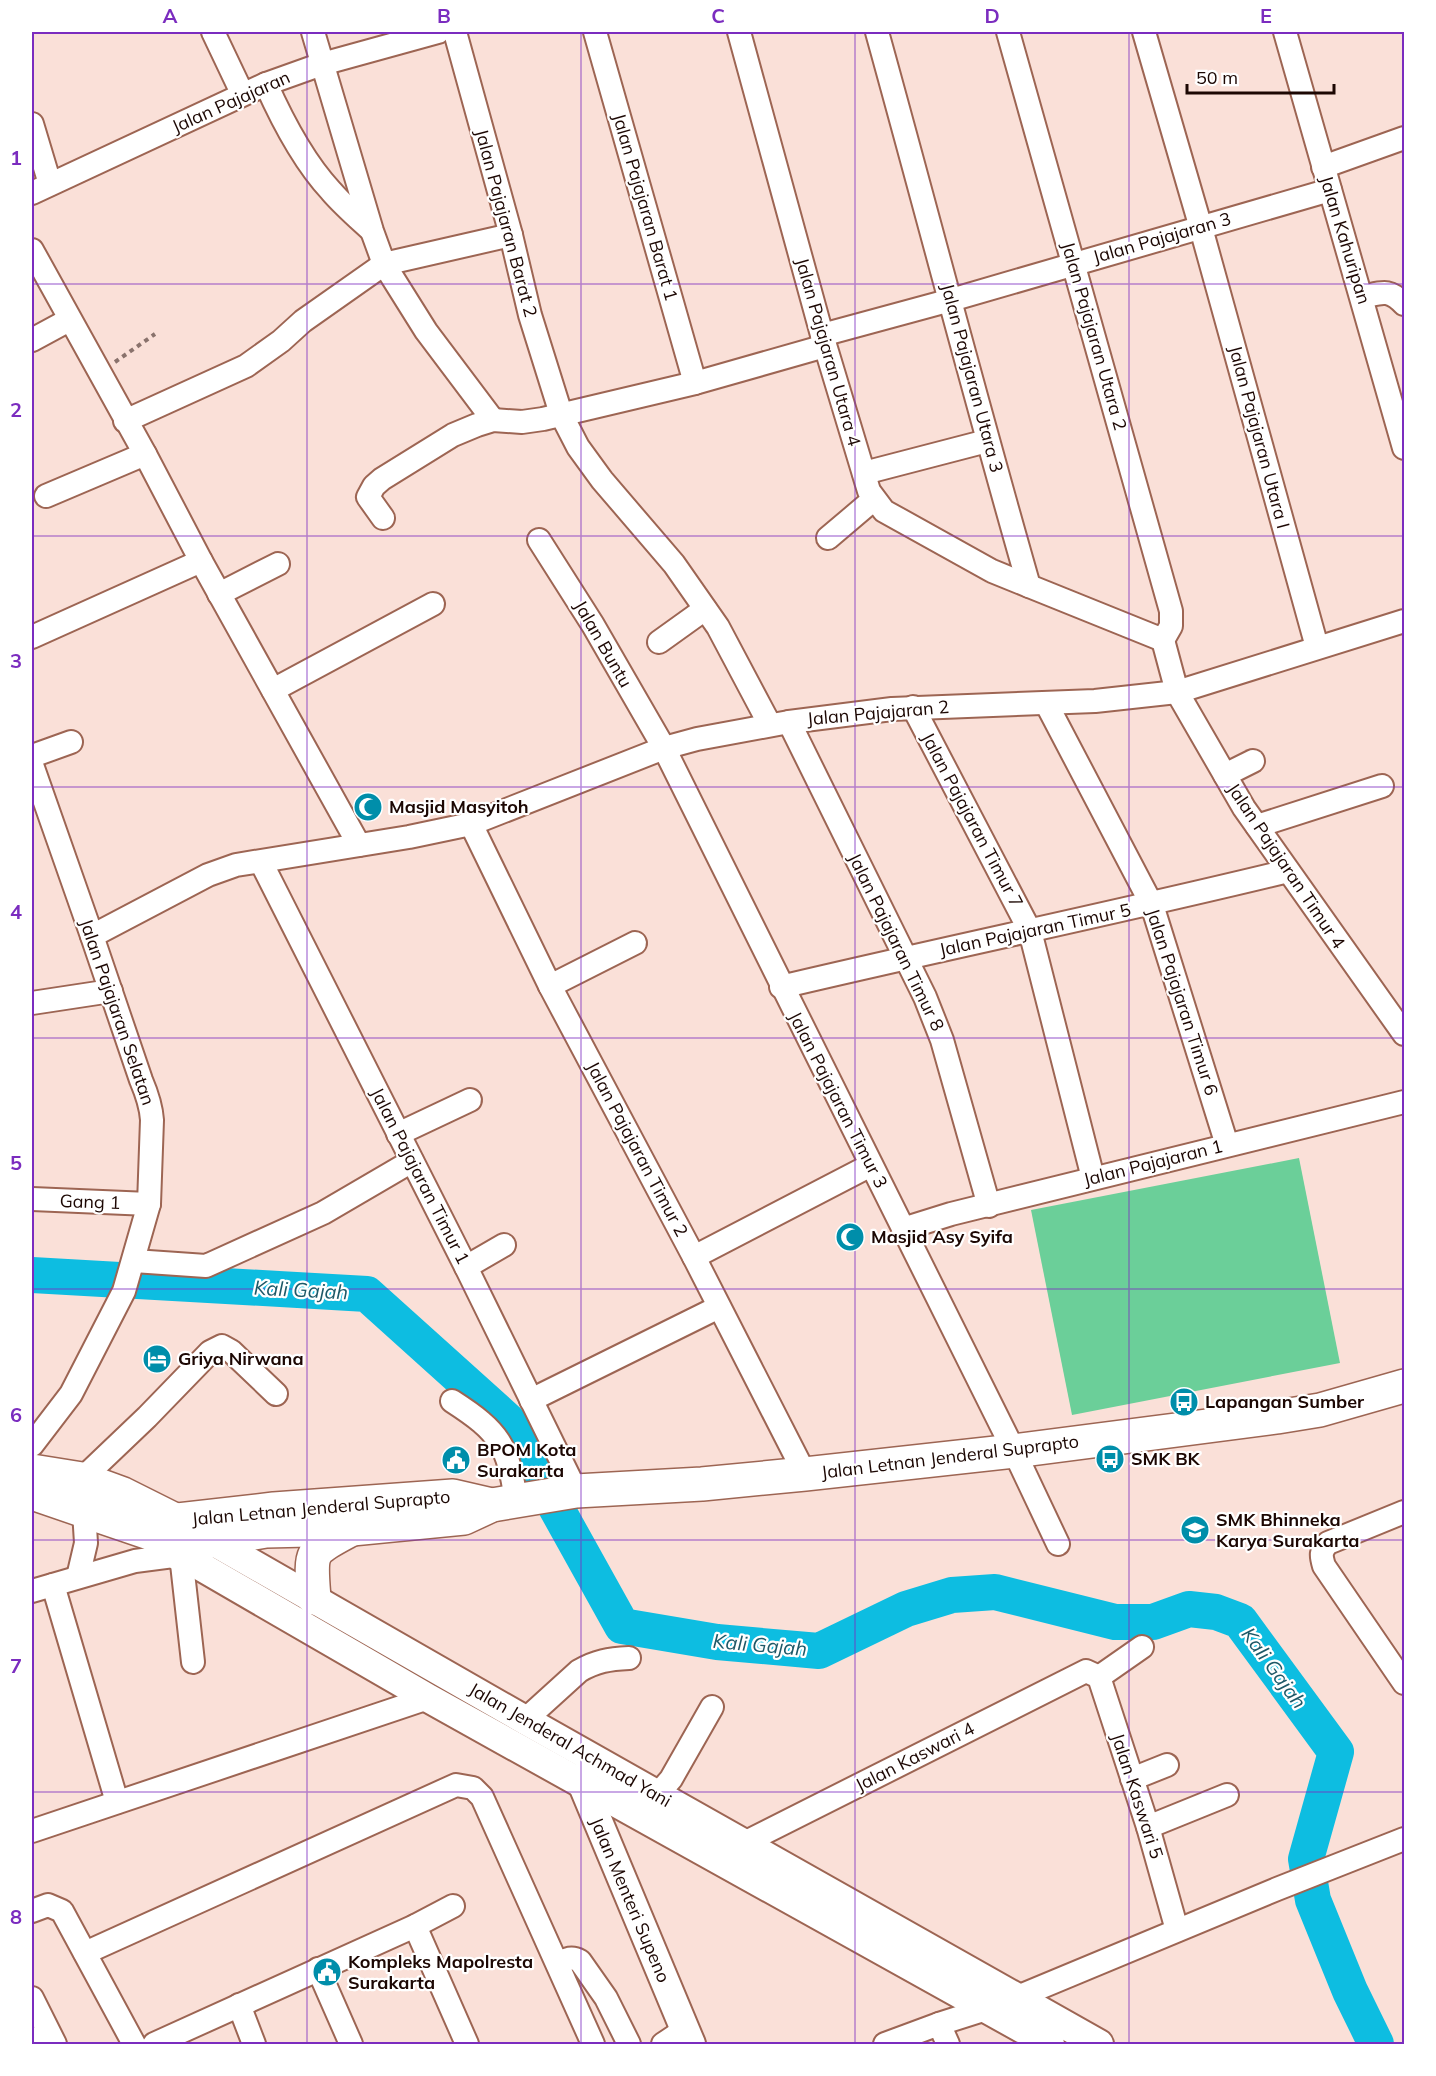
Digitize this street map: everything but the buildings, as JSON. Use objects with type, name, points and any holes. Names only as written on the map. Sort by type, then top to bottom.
[{"type":"highway","name":"Jalan Letnan Jenderal Suprapto","points":[[182,1556],[211,1540],[266,1531],[352,1529],[464,1518],[512,1502],[570,1492],[702,1484],[805,1474],[1189,1429],[1320,1410],[1404,1386]]},
{"type":"highway","name":"Jalan Jenderal Achmad Yani","points":[[32,1450],[82,1479],[123,1494],[155,1538]]},
{"type":"highway","name":"Jalan Jenderal Achmad Yani","points":[[32,1493],[155,1538],[182,1556]]},
{"type":"highway","name":"Jalan Letnan Jenderal Suprapto","points":[[155,1538],[274,1509],[453,1496],[512,1502]]},
{"type":"highway","points":[[314,1599],[313,1555],[322,1545],[352,1529]]},
{"type":"highway","name":"Jalan Jenderal Achmad Yani","points":[[155,1538],[211,1540]]},
{"type":"main road","name":"Jalan Jenderal Achmad Yani","points":[[211,1540],[1099,2044]]},
{"type":"main road","name":"Jalan Jenderal Achmad Yani","points":[[182,1556],[428,1698],[1050,2044]]},
{"type":"main road","name":"Jalan Menteri Supeno","points":[[582,1752],[582,1783],[680,2040]]},
{"type":"street","points":[[213,32],[242,93]]},
{"type":"street","points":[[313,32],[372,231],[384,264],[426,331],[493,420],[453,435],[374,486],[368,497],[383,518]]},
{"type":"street","name":"Jalan Pajajaran","points":[[41,189],[242,93],[322,64],[438,32]]},
{"type":"street","name":"Jalan Pajajaran Barat 2","points":[[455,32],[511,235],[530,315],[561,414],[578,447],[602,480],[674,564],[705,609]]},
{"type":"street","name":"Jalan Pajajaran Barat 1","points":[[595,32],[695,383]]},
{"type":"street","name":"Jalan Pajajaran Utara 4","points":[[739,32],[823,341],[864,474],[874,499],[887,513],[992,571],[1029,586]]},
{"type":"street","name":"Jalan Pajajaran Utara 3","points":[[878,32],[987,441],[1029,586]]},
{"type":"street","name":"Jalan Pajajaran Utara 2","points":[[1008,32],[1171,611],[1171,626],[1163,640]]},
{"type":"street","name":"Jalan Pajajaran Utara I","points":[[1144,32],[1317,647]]},
{"type":"street","name":"Jalan Kahuripan","points":[[1286,32],[1404,448]]},
{"type":"street","points":[[266,84],[277,110],[312,167],[331,192],[372,231]]},
{"type":"street","points":[[32,124],[41,189]]},
{"type":"street","points":[[1323,167],[1404,138]]},
{"type":"street","name":"Jalan Pajajaran 3","points":[[493,420],[522,422],[543,419],[695,383],[951,300],[1330,190]]},
{"type":"street","points":[[125,421],[246,366],[282,341],[303,321],[384,264],[511,235]]},
{"type":"street","points":[[32,250],[145,454],[219,594],[359,845]]},
{"type":"street","points":[[1362,297],[1382,293],[1394,294],[1404,304]]},
{"type":"street","points":[[32,340],[69,320]]},
{"type":"street","points":[[864,474],[987,441]]},
{"type":"street","points":[[46,496],[145,454]]},
{"type":"street","points":[[828,538],[874,499]]},
{"type":"street","name":"Jalan Buntu","points":[[539,540],[593,625],[664,748]]},
{"type":"street","points":[[32,637],[201,561]]},
{"type":"street","points":[[219,594],[278,564]]},
{"type":"street","points":[[1029,586],[1163,640]]},
{"type":"street","points":[[273,690],[433,604]]},
{"type":"street","points":[[659,642],[705,609]]},
{"type":"street","name":"Jalan Pajajaran Timur 8","points":[[705,609],[779,723],[925,997],[942,1040],[989,1206]]},
{"type":"street","name":"Jalan Pajajaran 2","points":[[92,936],[208,875],[236,865],[471,824],[664,748],[697,740],[779,723],[912,707],[1095,701],[1177,692],[1404,621]]},
{"type":"street","name":"Jalan Pajajaran Timur 4","points":[[1163,640],[1177,692],[1225,775],[1288,872],[1404,1034]]},
{"type":"street","name":"Jalan Pajajaran Timur 6","points":[[1046,703],[1152,905],[1227,1145]]},
{"type":"street","name":"Jalan Pajajaran Timur 7","points":[[912,707],[1030,931],[1093,1178]]},
{"type":"street","points":[[32,756],[71,742]]},
{"type":"street","name":"Jalan Pajajaran Timur 3","points":[[664,748],[781,987],[1014,1450],[1058,1544]]},
{"type":"street","points":[[1225,775],[1253,761]]},
{"type":"street","name":"Jalan Pajajaran Selatan","points":[[32,765],[151,1107],[149,1204],[124,1291],[71,1394],[32,1450]]},
{"type":"street","points":[[1257,826],[1382,786]]},
{"type":"street","name":"Jalan Pajajaran Timur 2","points":[[471,824],[550,986],[694,1257],[805,1474]]},
{"type":"street","name":"Jalan Pajajaran Timur 1","points":[[261,862],[466,1267],[531,1400],[570,1492]]},
{"type":"street","name":"Jalan Pajajaran Timur 5","points":[[781,987],[905,957],[1152,905],[1288,872]]},
{"type":"street","points":[[550,986],[634,944]]},
{"type":"street","points":[[32,1003],[111,991]]},
{"type":"street","points":[[398,1134],[470,1100]]},
{"type":"street","name":"Jalan Pajajaran 1","points":[[903,1229],[951,1214],[1093,1178],[1404,1102]]},
{"type":"street","points":[[133,1263],[206,1266],[323,1213],[412,1161]]},
{"type":"street","points":[[694,1257],[870,1165]]},
{"type":"street","name":"Gang 1","points":[[32,1198],[149,1204]]},
{"type":"street","points":[[466,1267],[504,1245]]},
{"type":"street","points":[[531,1400],[719,1307]]},
{"type":"street","points":[[82,1479],[210,1352],[222,1346],[231,1351],[276,1394]]},
{"type":"street","points":[[452,1401],[466,1410],[500,1440],[512,1469],[512,1502]]},
{"type":"street","points":[[78,1577],[86,1543],[84,1511]]},
{"type":"street","points":[[1404,1512],[1328,1543],[1322,1549],[1321,1558],[1324,1566],[1404,1683]]},
{"type":"street","points":[[117,1802],[42,1588],[78,1577],[155,1538]]},
{"type":"street","points":[[182,1556],[193,1662]]},
{"type":"street","name":"Jalan Kaswari 4","points":[[744,1843],[1093,1674],[1142,1647]]},
{"type":"street","points":[[525,1720],[579,1671],[604,1659],[629,1658]]},
{"type":"street","name":"Jalan Kaswari 5","points":[[1093,1674],[1148,1827],[1178,1930]]},
{"type":"street","points":[[32,1832],[428,1698]]},
{"type":"street","points":[[657,1795],[671,1779],[712,1707]]},
{"type":"street","points":[[1132,1779],[1167,1765]]},
{"type":"street","points":[[85,1953],[456,1785],[473,1788],[482,1797],[593,2044]]},
{"type":"street","points":[[1148,1827],[1227,1795]]},
{"type":"street","points":[[1015,1998],[1404,1839]]},
{"type":"street","points":[[32,1911],[48,1905],[62,1911],[134,2044]]},
{"type":"street","points":[[154,2044],[415,1926],[453,1906]]},
{"type":"street","points":[[415,1926],[467,2044]]},
{"type":"street","points":[[558,1964],[568,1958],[580,1961],[606,1998],[629,2044]]},
{"type":"street","points":[[318,1969],[351,2044]]},
{"type":"street","points":[[32,1998],[56,2044]]},
{"type":"street","points":[[239,2005],[254,2044]]},
{"type":"street","points":[[885,2044],[986,2009]]},
{"type":"street","points":[[939,2024],[948,2044]]},
{"type":"street","points":[[32,2038],[35,2044]]},
{"type":"path","points":[[100,372],[155,334]]},
{"type":"green space","name":"Lapangan Sumber","points":[[1299,1158],[1340,1363],[1072,1415],[1031,1210]]},
{"type":"waterway","name":"Kali Gajah","points":[[32,1275],[367,1294],[508,1421],[622,1626],[717,1642],[819,1651],[906,1609],[952,1595],[995,1592],[1115,1622],[1153,1622],[1189,1609],[1216,1612],[1240,1621],[1336,1752],[1306,1859],[1313,1900],[1350,1991],[1376,2044]]},
{"type":"place","name":"Masjid Masyitoh","points":[[368,807]]},
{"type":"place","name":"Masjid Asy Syifa","points":[[850,1237]]},
{"type":"place","name":"Griya Nirwana","points":[[157,1359]]},
{"type":"place","name":"Lapangan Sumber","points":[[1184,1402]]},
{"type":"place","name":"SMK BK","points":[[1110,1459]]},
{"type":"place","name":"BPOM Kota Surakarta","points":[[456,1460]]},
{"type":"place","name":"SMK Bhinneka Karya Surakarta","points":[[1195,1530]]},
{"type":"place","name":"Kompleks Mapolresta Surakarta","points":[[327,1972]]}]
